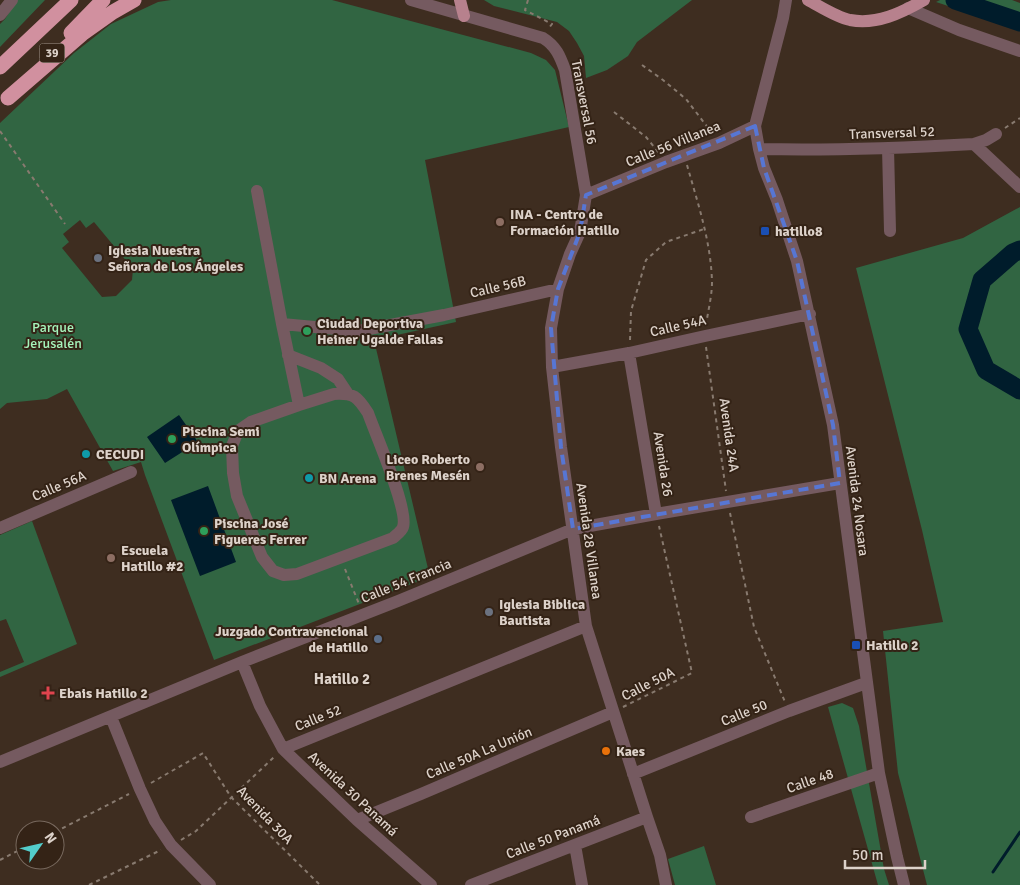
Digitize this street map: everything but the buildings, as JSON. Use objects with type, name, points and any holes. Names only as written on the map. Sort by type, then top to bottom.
[{"type":"highway","points":[[6,59],[55,0]]},
{"type":"highway","name":"39","points":[[6,59],[71,0]]},
{"type":"highway","name":"39","points":[[4,102],[103,0]]},
{"type":"highway","points":[[4,102],[82,34],[134,0]]},
{"type":"main road","points":[[460,0],[464,16]]},
{"type":"main road","points":[[808,0],[833,14],[850,20],[866,21],[883,20],[924,0]]},
{"type":"street","name":"Transversal 56","points":[[411,0],[543,38],[550,42],[559,54],[565,70],[586,195]]},
{"type":"street","points":[[755,126],[786,0]]},
{"type":"street","points":[[0,15],[11,2]]},
{"type":"street","points":[[908,8],[959,30],[1020,51]]},
{"type":"street","name":"Calle 56 Villanea","points":[[586,195],[666,162],[719,143],[755,126]]},
{"type":"street","name":"Avenida 24 Nosara","points":[[755,126],[764,168],[777,200],[797,261],[833,425],[879,772],[904,885]]},
{"type":"street","name":"Transversal 52","points":[[759,149],[806,150],[974,144],[996,134]]},
{"type":"street","points":[[974,144],[1020,187]]},
{"type":"street","points":[[888,148],[890,231]]},
{"type":"street","points":[[584,180],[601,189]]},
{"type":"street","points":[[256,191],[299,405]]},
{"type":"street","name":"Avenida 28 Villanea","points":[[586,195],[580,232],[558,289],[551,328],[552,367],[560,447],[586,626],[660,855],[666,885]]},
{"type":"street","name":"Calle 56B","points":[[282,324],[358,331],[444,315],[558,289]]},
{"type":"street","name":"Calle 54A","points":[[552,367],[629,353],[810,314]]},
{"type":"street","name":"Avenida 26","points":[[629,353],[656,514]]},
{"type":"street","points":[[288,356],[322,368],[338,379],[348,394],[359,400],[368,413],[400,499],[404,517],[403,528],[393,538],[297,574],[284,575],[274,571],[262,557],[238,496],[233,474],[232,446],[238,431],[251,422],[334,394],[348,394]]},
{"type":"street","name":"Calle 56A","points":[[0,528],[131,472]]},
{"type":"street","name":"Calle 54 Francia","points":[[0,762],[573,529],[840,483]]},
{"type":"street","name":"Calle 52","points":[[283,749],[586,626]]},
{"type":"street","name":"Avenida 30 Panamá","points":[[242,662],[260,706],[283,749],[357,820],[430,885]]},
{"type":"street","name":"Calle 50","points":[[633,774],[789,711],[866,683]]},
{"type":"street","name":"Calle 50A La Unión","points":[[357,820],[613,712]]},
{"type":"street","points":[[111,717],[140,789],[155,820],[172,845],[210,885]]},
{"type":"street","name":"Calle 48","points":[[752,817],[879,772]]},
{"type":"street","name":"Calle 50 Panamá","points":[[471,885],[647,817]]},
{"type":"street","points":[[575,845],[582,885]]},
{"type":"path","points":[[528,0],[525,10],[552,24]]},
{"type":"path","points":[[642,65],[686,99],[719,143]]},
{"type":"path","points":[[614,112],[646,137],[666,162]]},
{"type":"path","points":[[996,134],[1020,118]]},
{"type":"path","points":[[0,131],[65,224]]},
{"type":"path","name":"Avenida 24A","points":[[685,156],[705,229],[710,258],[712,284],[705,336],[728,502],[754,627],[789,711]]},
{"type":"path","points":[[629,353],[631,311],[646,260],[666,242],[705,229]]},
{"type":"path","name":"Avenida 26","points":[[656,514],[692,673]]},
{"type":"path","points":[[340,558],[363,615]]},
{"type":"path","name":"Calle 50A","points":[[613,712],[692,673]]},
{"type":"path","points":[[89,885],[196,832],[283,749]]},
{"type":"path","name":"Avenida 30A","points":[[203,753],[231,797],[320,885]]},
{"type":"path","points":[[0,860],[15,852]]},
{"type":"highlighted area","points":[[755,126],[764,168],[797,261],[833,425],[840,483],[573,529],[561,447],[551,328],[558,289],[580,232],[586,195]]},
{"type":"green space","points":[[17,0],[45,0],[0,47],[0,24]]},
{"type":"green space","name":"Ciudad Deportiva Heiner Ugalde Fallas","points":[[171,0],[332,0],[531,53],[546,60],[555,70],[569,127],[425,160],[456,322],[374,340],[430,577],[214,660],[141,462],[113,471],[67,389],[47,399],[7,403],[0,409],[0,123],[74,53],[111,24],[158,2]],"holes":[[[80,220],[86,228],[94,222],[133,269],[132,280],[116,296],[102,297],[62,248],[69,242],[63,234]]]},
{"type":"green space","points":[[484,0],[692,0],[637,42],[628,56],[607,70],[586,78],[584,56],[569,31],[557,22],[494,6]]},
{"type":"green space","points":[[940,0],[1012,0],[1020,3],[1020,30],[936,2]]},
{"type":"green space","points":[[1020,207],[1020,885],[927,885],[898,773],[883,631],[943,622],[922,530],[856,268],[963,238]]},
{"type":"green space","points":[[32,521],[77,644],[0,677],[0,672],[24,662],[6,619],[0,621],[0,535]]},
{"type":"green space","points":[[842,703],[853,708],[859,726],[884,869],[889,885],[878,885],[828,707]]},
{"type":"green space","points":[[704,846],[716,885],[675,885],[668,859]]},
{"type":"water","name":"Piscina Semi Olímpica","points":[[179,415],[198,442],[165,463],[147,437]]},
{"type":"water","name":"Piscina José Figueres Ferrer","points":[[208,486],[236,562],[200,576],[171,500]]},
{"type":"waterway","points":[[955,0],[1020,22]]},
{"type":"waterway","points":[[1020,250],[1013,253],[982,280],[968,329],[986,370],[1020,390]]},
{"type":"waterway","points":[[993,872],[1020,832]]},
{"type":"place","name":"INA - Centro de Formación Hatillo","points":[[500,222]]},
{"type":"place","name":"hatillo8","points":[[765,231]]},
{"type":"place","name":"Iglesia Nuestra Señora de Los Ángeles","points":[[98,258]]},
{"type":"place","name":"Ciudad Deportiva Heiner Ugalde Fallas","points":[[307,331]]},
{"type":"place","name":"Piscina Semi Olímpica","points":[[172,439]]},
{"type":"place","name":"CECUDI","points":[[86,454]]},
{"type":"place","name":"Liceo Roberto Brenes Mesén","points":[[480,467]]},
{"type":"place","name":"BN Arena","points":[[309,478]]},
{"type":"place","name":"Piscina José Figueres Ferrer","points":[[204,531]]},
{"type":"place","name":"Escuela Hatillo #2","points":[[111,558]]},
{"type":"place","name":"Iglesia Biblica Bautista","points":[[489,612]]},
{"type":"place","name":"Juzgado Contravencional de Hatillo","points":[[378,639]]},
{"type":"place","name":"Hatillo 2","points":[[856,645]]},
{"type":"place","name":"Ebais Hatillo 2","points":[[48,693]]},
{"type":"place","name":"Kaes","points":[[606,751]]},
{"type":"district","name":"Hatillo 2","points":[[342,679]]},
{"type":"park label","name":"Parque Jerusalén","points":[[53,336]]}]
